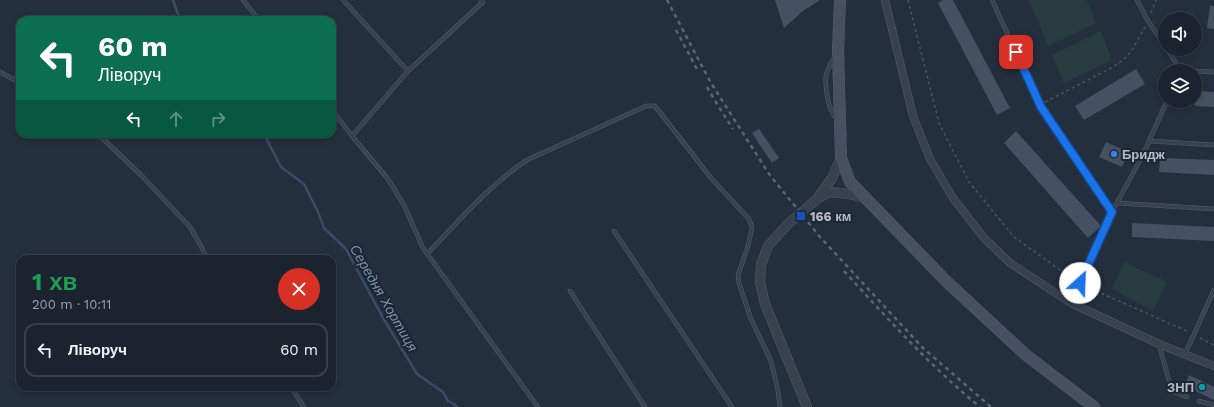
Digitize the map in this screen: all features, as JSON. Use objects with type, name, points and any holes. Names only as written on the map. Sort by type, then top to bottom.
[{"type":"main road","points":[[840,0],[838,50],[841,158],[850,182],[946,281],[1026,356],[1094,407]]},
{"type":"street","points":[[885,0],[913,116],[930,159],[953,198],[984,238],[1010,263],[1071,303],[1159,344],[1214,366]]},
{"type":"street","points":[[817,199],[832,178],[841,158]]},
{"type":"street","points":[[807,407],[764,304],[760,282],[761,265],[768,246],[788,224],[817,199],[830,192],[865,198]]},
{"type":"lane","points":[[243,0],[257,16]]},
{"type":"lane","points":[[343,0],[408,71]]},
{"type":"lane","points":[[992,0],[1040,105],[1112,212]]},
{"type":"lane","points":[[1137,0],[1158,36]]},
{"type":"lane","points":[[352,136],[408,71],[483,1]]},
{"type":"lane","points":[[1202,71],[1214,72]]},
{"type":"lane","points":[[0,72],[16,81]]},
{"type":"lane","points":[[427,254],[489,190],[527,160],[646,106],[655,106],[711,178],[749,219],[752,228],[748,246],[738,275],[739,283],[751,319],[771,361],[780,407]]},
{"type":"lane","points":[[1071,303],[1112,212],[1144,153],[1164,108]]},
{"type":"lane","points":[[336,115],[388,179],[404,205],[423,248],[538,407]]},
{"type":"lane","points":[[102,138],[141,175],[190,227],[205,255]]},
{"type":"lane","points":[[1149,140],[1214,145]]},
{"type":"lane","points":[[1117,203],[1214,209]]},
{"type":"lane","points":[[614,231],[732,407]]},
{"type":"lane","points":[[1185,354],[1214,290]]},
{"type":"lane","points":[[570,291],[645,407]]},
{"type":"lane","points":[[1159,344],[1172,391],[1187,396]]},
{"type":"lane","points":[[294,391],[304,407]]},
{"type":"lane","points":[[1199,401],[1214,406]]},
{"type":"path","points":[[908,0],[939,123],[969,182],[1014,237],[1070,278],[1214,345]]},
{"type":"path","points":[[1040,105],[1124,60],[1130,54],[1148,21],[1156,0]]},
{"type":"green space","points":[[1029,0],[1087,0],[1096,23],[1048,46]]},
{"type":"green space","points":[[1101,31],[1112,60],[1064,83],[1052,55]]},
{"type":"green space","points":[[1124,262],[1167,282],[1153,311],[1112,289]]},
{"type":"building","points":[[775,0],[820,0],[803,11],[784,28]]},
{"type":"building","points":[[943,0],[953,0],[1010,108],[997,115],[938,3]]},
{"type":"building","points":[[1210,6],[1214,6],[1214,29],[1207,28]]},
{"type":"building","points":[[1136,69],[1145,84],[1084,120],[1075,106]]},
{"type":"building","points":[[1202,91],[1214,92],[1214,107],[1202,106]]},
{"type":"building","points":[[759,129],[779,158],[772,163],[752,133]]},
{"type":"building","points":[[1016,131],[1101,226],[1088,238],[1004,143]]},
{"type":"building","name":"Бридж","points":[[1106,142],[1128,152],[1122,167],[1099,157]]},
{"type":"building","points":[[1160,158],[1214,160],[1214,175],[1159,172]]},
{"type":"building","points":[[1132,223],[1214,227],[1214,241],[1132,237]]},
{"type":"building","name":"ЗНП","points":[[1189,375],[1214,387],[1214,400],[1189,388],[1191,385],[1186,383]]},
{"type":"waterway","name":"Середня Хортиця","points":[[173,0],[179,16]]},
{"type":"waterway","name":"Середня Хортиця","points":[[266,138],[281,167],[304,184],[324,228],[346,249],[383,318],[417,374],[443,392],[448,401],[457,407]]},
{"type":"railway","points":[[667,0],[711,83],[769,174],[820,237],[923,348],[991,407]]},
{"type":"railway","points":[[676,30],[698,71]]},
{"type":"railway","points":[[707,87],[733,129]]},
{"type":"railway","points":[[844,271],[926,358],[980,407]]},
{"type":"place","name":"Бридж","points":[[1114,154]]},
{"type":"place","name":"166 км","points":[[801,216]]},
{"type":"place","name":"ЗНП","points":[[1202,387]]},
{"type":"route","points":[[1016,52],[1041,107],[1112,212],[1080,283]]}]
